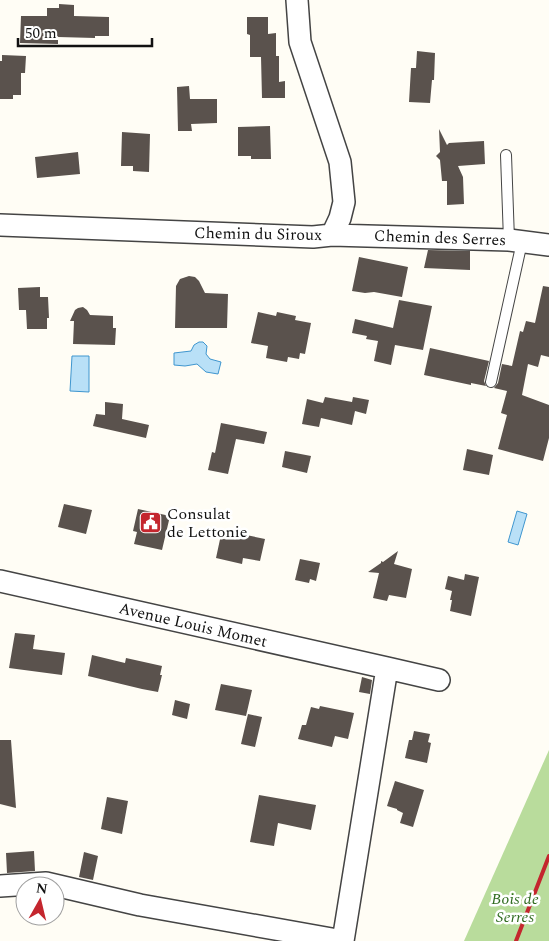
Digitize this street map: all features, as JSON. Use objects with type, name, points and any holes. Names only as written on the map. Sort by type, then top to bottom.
[{"type":"street","name":"Chemin du Siroux","points":[[0,225],[313,237],[332,235],[340,218],[344,202],[340,162],[300,42],[297,0]]},
{"type":"street","name":"Chemin des Serres","points":[[332,235],[515,241],[549,245]]},
{"type":"street","name":"Avenue Louis Momet","points":[[0,581],[439,680]]},
{"type":"street","points":[[0,886],[46,883],[140,904],[343,941],[387,668]]},
{"type":"lane","points":[[491,382],[515,241],[506,156]]},
{"type":"green space","name":"Bois de Serres","points":[[549,750],[549,941],[464,941]]},
{"type":"water","points":[[203,342],[207,346],[206,354],[210,359],[221,362],[218,374],[206,372],[197,364],[174,365],[174,353],[191,351],[194,345]]},
{"type":"water","points":[[72,356],[89,356],[89,392],[70,391]]},
{"type":"water","points":[[517,511],[527,514],[518,545],[508,542]]},
{"type":"building","points":[[59,4],[74,5],[74,16],[109,17],[109,36],[95,36],[95,38],[58,37],[58,44],[20,43],[21,16],[47,16],[47,8],[59,8]]},
{"type":"building","points":[[247,17],[268,17],[268,34],[276,33],[276,56],[279,56],[279,82],[285,81],[285,98],[262,98],[261,57],[250,57],[250,35],[247,34]]},
{"type":"building","points":[[417,51],[435,53],[434,80],[432,80],[430,103],[409,102],[411,68],[416,68]]},
{"type":"building","points":[[2,55],[26,56],[25,73],[21,73],[21,95],[13,95],[13,99],[0,99],[0,61],[2,61]]},
{"type":"building","points":[[189,86],[190,99],[217,99],[217,123],[191,124],[192,131],[178,131],[177,87]]},
{"type":"building","points":[[270,126],[271,159],[251,159],[251,156],[238,156],[238,127]]},
{"type":"building","points":[[439,129],[447,145],[449,143],[484,141],[485,164],[458,166],[463,177],[464,204],[447,205],[447,181],[442,181],[440,160],[436,156],[440,152]]},
{"type":"building","points":[[122,132],[150,134],[149,172],[133,171],[133,166],[121,166]]},
{"type":"building","points":[[78,152],[80,174],[37,178],[35,157]]},
{"type":"building","points":[[428,250],[470,251],[470,270],[424,268]]},
{"type":"building","points":[[359,257],[408,267],[402,297],[374,292],[352,291]]},
{"type":"building","points":[[189,276],[195,277],[199,281],[205,293],[228,294],[227,328],[175,328],[176,286],[180,279]]},
{"type":"building","points":[[543,286],[549,287],[549,357],[541,355],[538,367],[528,364],[522,395],[549,405],[549,438],[543,461],[498,449],[507,415],[501,413],[507,391],[494,388],[498,383],[502,364],[512,366],[520,331],[523,332],[526,321],[535,323]]},
{"type":"building","points":[[40,287],[40,297],[48,297],[49,318],[47,318],[47,329],[27,329],[26,310],[19,310],[18,288]]},
{"type":"building","points":[[399,300],[432,306],[423,350],[395,345],[391,365],[374,361],[378,341],[366,339],[367,336],[352,333],[355,319],[393,328]]},
{"type":"building","points":[[83,307],[90,315],[113,316],[113,328],[116,328],[115,345],[73,344],[74,321],[70,321],[75,310]]},
{"type":"building","points":[[258,312],[276,316],[277,312],[296,316],[295,320],[311,323],[305,354],[300,353],[299,359],[288,357],[287,362],[266,358],[268,346],[251,343]]},
{"type":"building","points":[[430,348],[489,361],[484,381],[486,386],[471,383],[471,385],[424,375]]},
{"type":"building","points":[[325,397],[352,402],[353,397],[369,400],[366,414],[355,411],[352,425],[321,418],[319,427],[302,424],[307,399],[323,403]]},
{"type":"building","points":[[105,402],[123,404],[122,419],[149,425],[146,438],[93,426],[96,414],[105,415]]},
{"type":"building","points":[[221,423],[267,432],[264,444],[236,439],[228,474],[208,470],[212,452],[215,453]]},
{"type":"building","points":[[467,449],[493,455],[489,475],[463,470]]},
{"type":"building","points":[[285,451],[311,456],[307,473],[282,467]]},
{"type":"building","points":[[64,504],[92,510],[86,534],[58,527]]},
{"type":"building","name":"Consulat de Lettonie","points":[[138,509],[170,516],[162,550],[134,544],[137,532],[133,531]]},
{"type":"building","points":[[222,530],[265,539],[260,561],[243,558],[242,564],[216,558]]},
{"type":"building","points":[[398,551],[394,564],[412,569],[406,598],[389,595],[387,601],[373,598],[379,573],[368,572],[381,563],[381,561],[383,562]]},
{"type":"building","points":[[300,559],[320,563],[316,581],[310,579],[309,583],[295,580]]},
{"type":"building","points":[[465,574],[479,577],[471,616],[450,611],[452,591],[445,589],[448,576],[464,580]]},
{"type":"building","points":[[15,633],[35,635],[33,649],[65,653],[62,675],[9,668]]},
{"type":"building","points":[[92,655],[125,663],[126,658],[162,666],[158,692],[88,676]]},
{"type":"building","points":[[362,677],[372,680],[370,694],[359,692]]},
{"type":"building","points":[[221,684],[252,690],[246,716],[215,710]]},
{"type":"building","points":[[175,700],[190,704],[187,719],[172,715]]},
{"type":"building","points":[[320,706],[354,713],[348,739],[335,736],[332,747],[298,739],[302,725],[306,725],[311,707],[319,709]]},
{"type":"building","points":[[248,714],[262,717],[255,747],[241,744]]},
{"type":"building","points":[[414,731],[430,734],[428,742],[431,743],[427,763],[405,758],[409,740],[412,740]]},
{"type":"building","points":[[0,740],[11,740],[16,808],[0,804]]},
{"type":"building","points":[[395,781],[424,790],[413,827],[400,823],[403,813],[387,806]]},
{"type":"building","points":[[259,795],[316,805],[311,830],[278,823],[274,846],[250,842]]},
{"type":"building","points":[[107,797],[128,801],[122,834],[101,829]]},
{"type":"building","points":[[34,851],[35,871],[7,873],[6,853]]},
{"type":"building","points":[[84,852],[98,856],[93,880],[79,877]]},
{"type":"railway","points":[[516,941],[549,856]]},
{"type":"place","name":"Consulat de Lettonie","points":[[151,523]]}]
